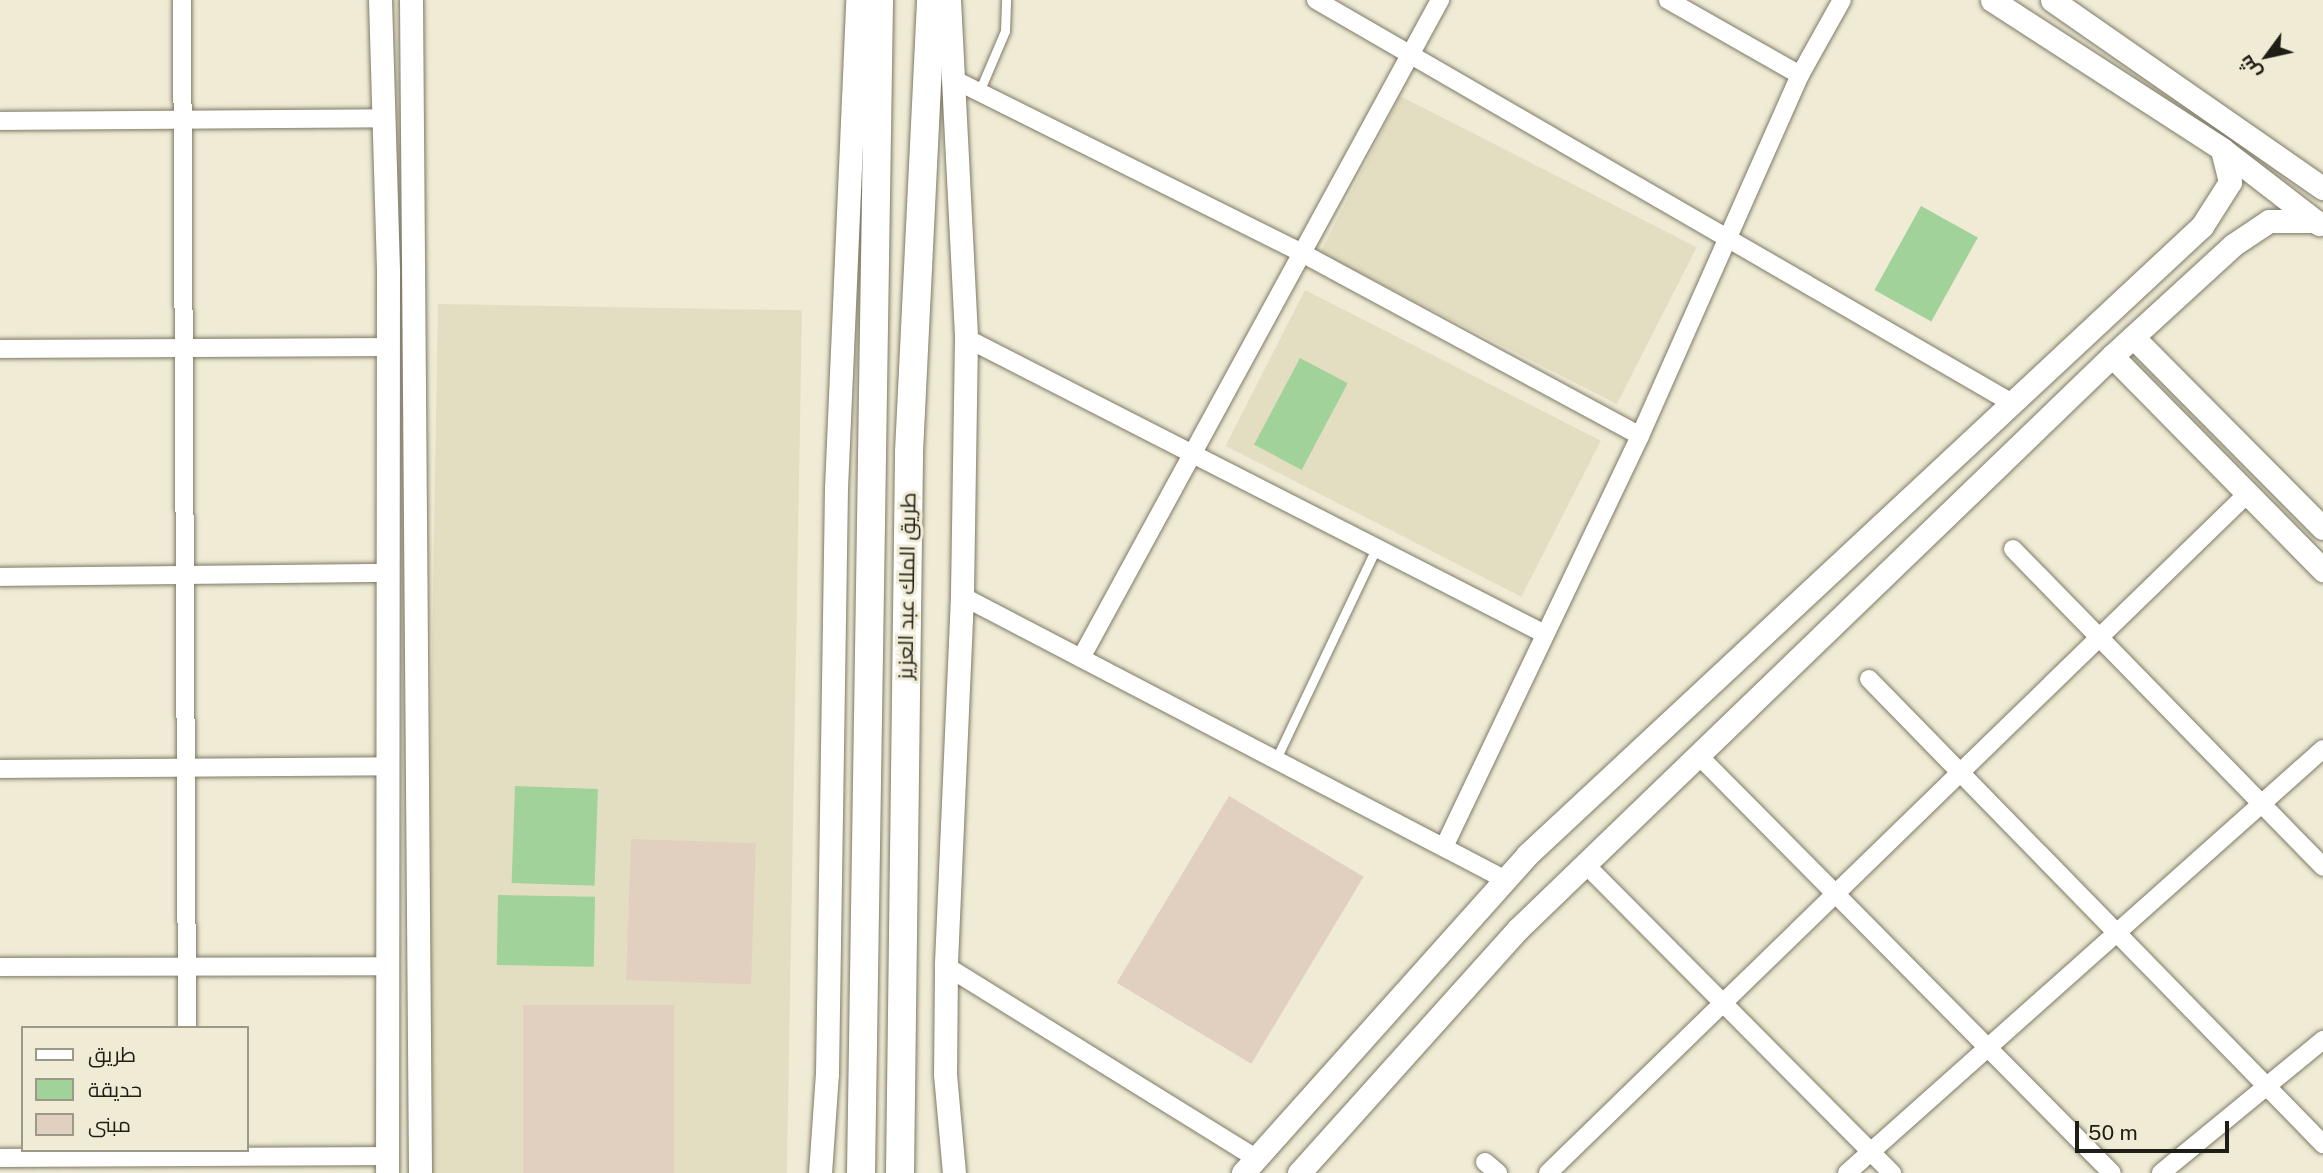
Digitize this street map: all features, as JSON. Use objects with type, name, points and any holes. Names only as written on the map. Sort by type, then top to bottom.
[{"type":"main road","points":[[861,1173],[879,0]]},
{"type":"main road","name":"طريق الملك عبد العزيز","points":[[900,1173],[908,452],[931,0]]},
{"type":"street","points":[[182,0],[187,1026]]},
{"type":"street","points":[[0,1158],[387,1165],[387,348],[380,0]]},
{"type":"street","points":[[411,0],[420,1173]]},
{"type":"street","points":[[820,1173],[827,1060],[836,488],[857,0]]},
{"type":"street","points":[[949,0],[951,78],[967,338],[962,596],[946,966],[945,1074],[954,1173]]},
{"type":"street","points":[[1316,0],[2012,403]]},
{"type":"street","points":[[1081,658],[1440,0]]},
{"type":"street","points":[[1668,0],[1800,75]]},
{"type":"street","points":[[1444,848],[1640,436],[1800,75],[1842,0]]},
{"type":"street","points":[[1992,0],[2222,149],[2319,224]]},
{"type":"street","points":[[2052,0],[2323,188]]},
{"type":"street","points":[[951,78],[1302,253],[1640,436]]},
{"type":"street","points":[[0,121],[383,118]]},
{"type":"street","points":[[946,966],[1250,1166],[1527,855],[2202,226],[2230,183],[2222,149]]},
{"type":"street","points":[[1299,1173],[1518,929],[2112,356],[2233,245],[2269,221],[2319,224]]},
{"type":"street","points":[[2133,337],[2323,528]]},
{"type":"street","points":[[967,338],[1545,634]]},
{"type":"street","points":[[0,349],[387,348]]},
{"type":"street","points":[[2112,356],[2323,570]]},
{"type":"street","points":[[1548,1173],[2248,494]]},
{"type":"street","points":[[2013,549],[2323,867]]},
{"type":"street","points":[[0,577],[388,573]]},
{"type":"street","points":[[962,596],[1506,880]]},
{"type":"street","points":[[1869,679],[2323,1144]]},
{"type":"street","points":[[1847,1173],[2323,749]]},
{"type":"street","points":[[1698,755],[2112,1173]]},
{"type":"street","points":[[0,769],[388,766]]},
{"type":"street","points":[[1585,864],[1892,1173]]},
{"type":"street","points":[[0,967],[388,966]]},
{"type":"street","points":[[2161,1173],[2323,1040]]},
{"type":"lane","points":[[979,92],[1006,31],[1006,0]]},
{"type":"lane","points":[[1276,760],[1376,548]]},
{"type":"shaded area","points":[[1400,96],[1697,247],[1617,404],[1320,253]]},
{"type":"shaded area","points":[[1305,290],[1601,441],[1521,597],[1226,446]]},
{"type":"shaded area","points":[[438,304],[802,310],[787,1173],[423,1173]]},
{"type":"green space","points":[[1921,206],[1978,238],[1931,321],[1874,290]]},
{"type":"green space","points":[[1300,358],[1348,383],[1302,470],[1254,445]]},
{"type":"green space","points":[[515,786],[598,789],[595,886],[512,883]]},
{"type":"green space","points":[[498,895],[595,897],[594,967],[497,965]]},
{"type":"building","points":[[1229,796],[1364,877],[1251,1064],[1117,983]]},
{"type":"building","points":[[631,839],[756,843],[751,984],[626,980]]},
{"type":"building","points":[[523,1005],[674,1005],[674,1173],[523,1173]]}]
